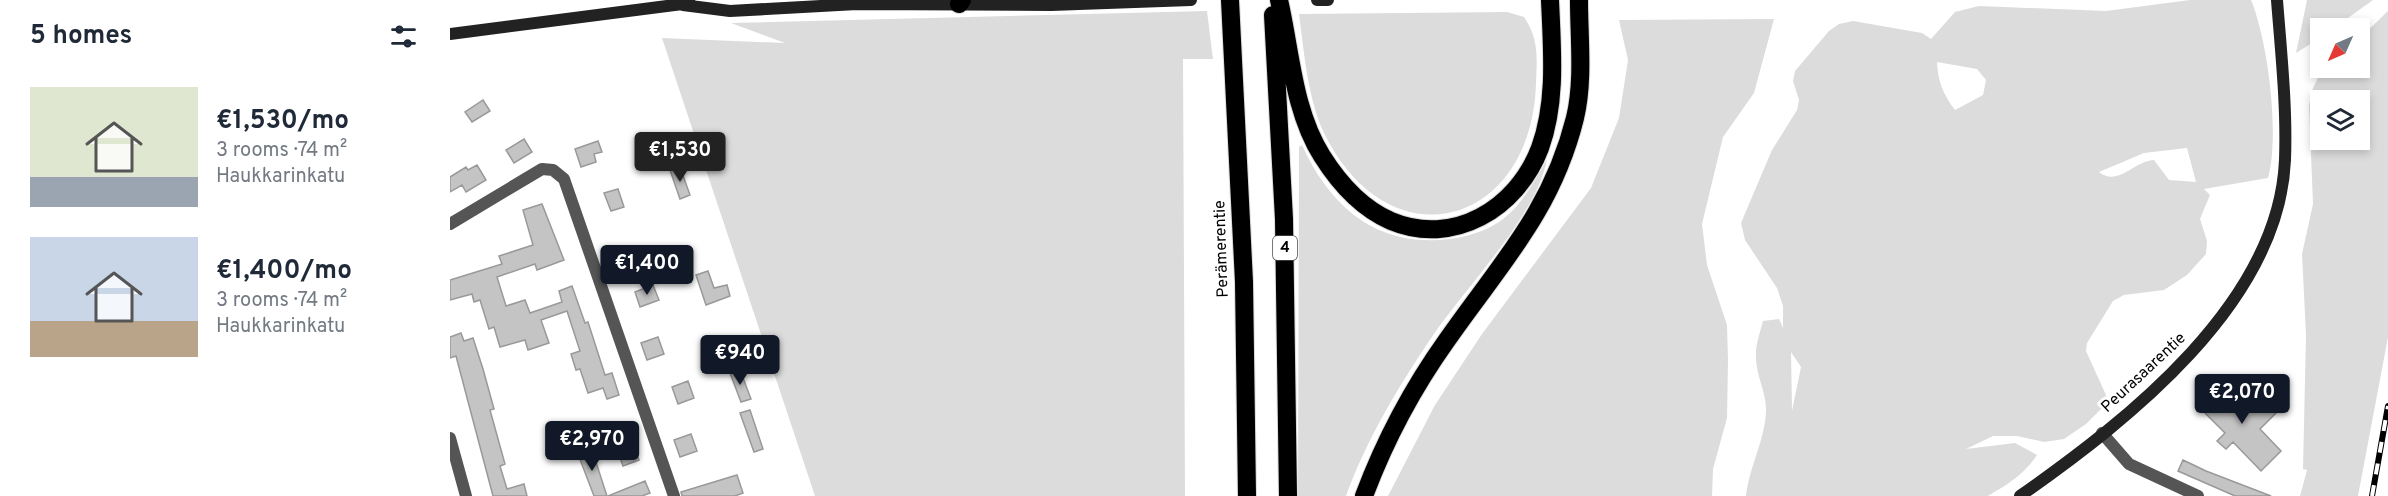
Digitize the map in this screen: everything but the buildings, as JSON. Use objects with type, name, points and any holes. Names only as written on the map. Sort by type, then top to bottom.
[{"type":"highway","points":[[1218,0],[1234,88]]},
{"type":"highway","name":"Perämerentie","points":[[1230,0],[1244,282],[1247,496]]},
{"type":"highway","name":"4","points":[[1272,0],[1284,219],[1288,496]]},
{"type":"highway","points":[[1279,0],[1301,107],[1322,155],[1351,194],[1370,209],[1391,220],[1432,230],[1465,225],[1496,209],[1521,183],[1540,149],[1550,109],[1552,80],[1550,0]]},
{"type":"highway","points":[[1364,496],[1380,452],[1410,395],[1447,339],[1516,249],[1542,206],[1560,168],[1576,116],[1580,71],[1579,0]]},
{"type":"main road","points":[[450,34],[683,5],[703,0]]},
{"type":"main road","points":[[683,5],[730,11],[857,4],[959,2],[1106,4],[1191,0]]},
{"type":"main road","points":[[1317,0],[1326,0]]},
{"type":"main road","name":"Peurasaarentie","points":[[2019,496],[2149,394],[2195,350],[2240,292],[2266,237],[2275,209],[2285,160],[2277,0]]},
{"type":"street","points":[[450,224],[538,171],[553,170],[566,184],[590,260],[675,496]]},
{"type":"street","points":[[2102,433],[2129,464],[2148,475],[2198,496]]},
{"type":"street","points":[[450,438],[466,496]]},
{"type":"shaded area","points":[[2190,0],[2251,0],[2263,39],[2267,63],[2273,138],[2268,178],[2204,189],[2210,195],[2200,219],[2207,241],[2206,254],[2187,275],[2164,290],[2124,295],[2113,301],[2087,343],[2086,351],[2106,395],[2104,406],[2086,424],[2064,439],[2044,442],[2017,436],[1993,436],[1966,449],[2015,443],[2037,455],[2021,474],[1988,496],[1746,496],[1766,409],[1756,364],[1757,344],[1763,321],[1779,319],[1783,328],[1783,306],[1777,288],[1745,240],[1741,223],[1772,150],[1797,110],[1799,100],[1793,81],[1795,71],[1829,31],[1839,24],[1853,21],[1922,33],[1931,39],[1955,12],[1979,6],[2106,11]],"holes":[[[1937,62],[1977,69],[1986,80],[1983,95],[1955,110],[1942,88]],[[2187,148],[2196,182],[2169,180],[2154,160],[2113,177],[2099,172],[2144,153]],[[1791,352],[1801,367],[1792,411]]]},
{"type":"shaded area","points":[[2307,0],[2373,0],[2348,18],[2310,18],[2310,44],[2296,53]]},
{"type":"shaded area","points":[[1207,11],[1213,59],[1183,59],[1185,496],[815,496],[662,38],[785,43],[731,23]]},
{"type":"shaded area","points":[[2388,11],[2388,337],[2358,496],[2300,496],[2307,470],[2303,469],[2306,335],[2302,254],[2313,204],[2311,150],[2370,150],[2370,90],[2313,90],[2318,78],[2370,78],[2370,28]]},
{"type":"shaded area","points":[[1507,12],[1524,17],[1535,41],[1537,56],[1536,83],[1528,132],[1511,170],[1485,197],[1454,212],[1420,214],[1385,202],[1353,176],[1325,135],[1319,122],[1305,60],[1299,14]]},
{"type":"shaded area","points":[[1774,19],[1754,93],[1723,137],[1702,224],[1707,265],[1727,325],[1727,418],[1713,469],[1712,496],[1388,496],[1435,405],[1482,334],[1591,188],[1619,118],[1628,60],[1619,20]]},
{"type":"shaded area","points":[[1302,145],[1313,167],[1327,187],[1359,219],[1378,230],[1400,237],[1423,240],[1466,236],[1497,223],[1522,200],[1547,159],[1541,180],[1516,225],[1436,331],[1398,390],[1374,432],[1346,496],[1298,496],[1299,147]]},
{"type":"railway","points":[[2372,496],[2388,406]]}]
